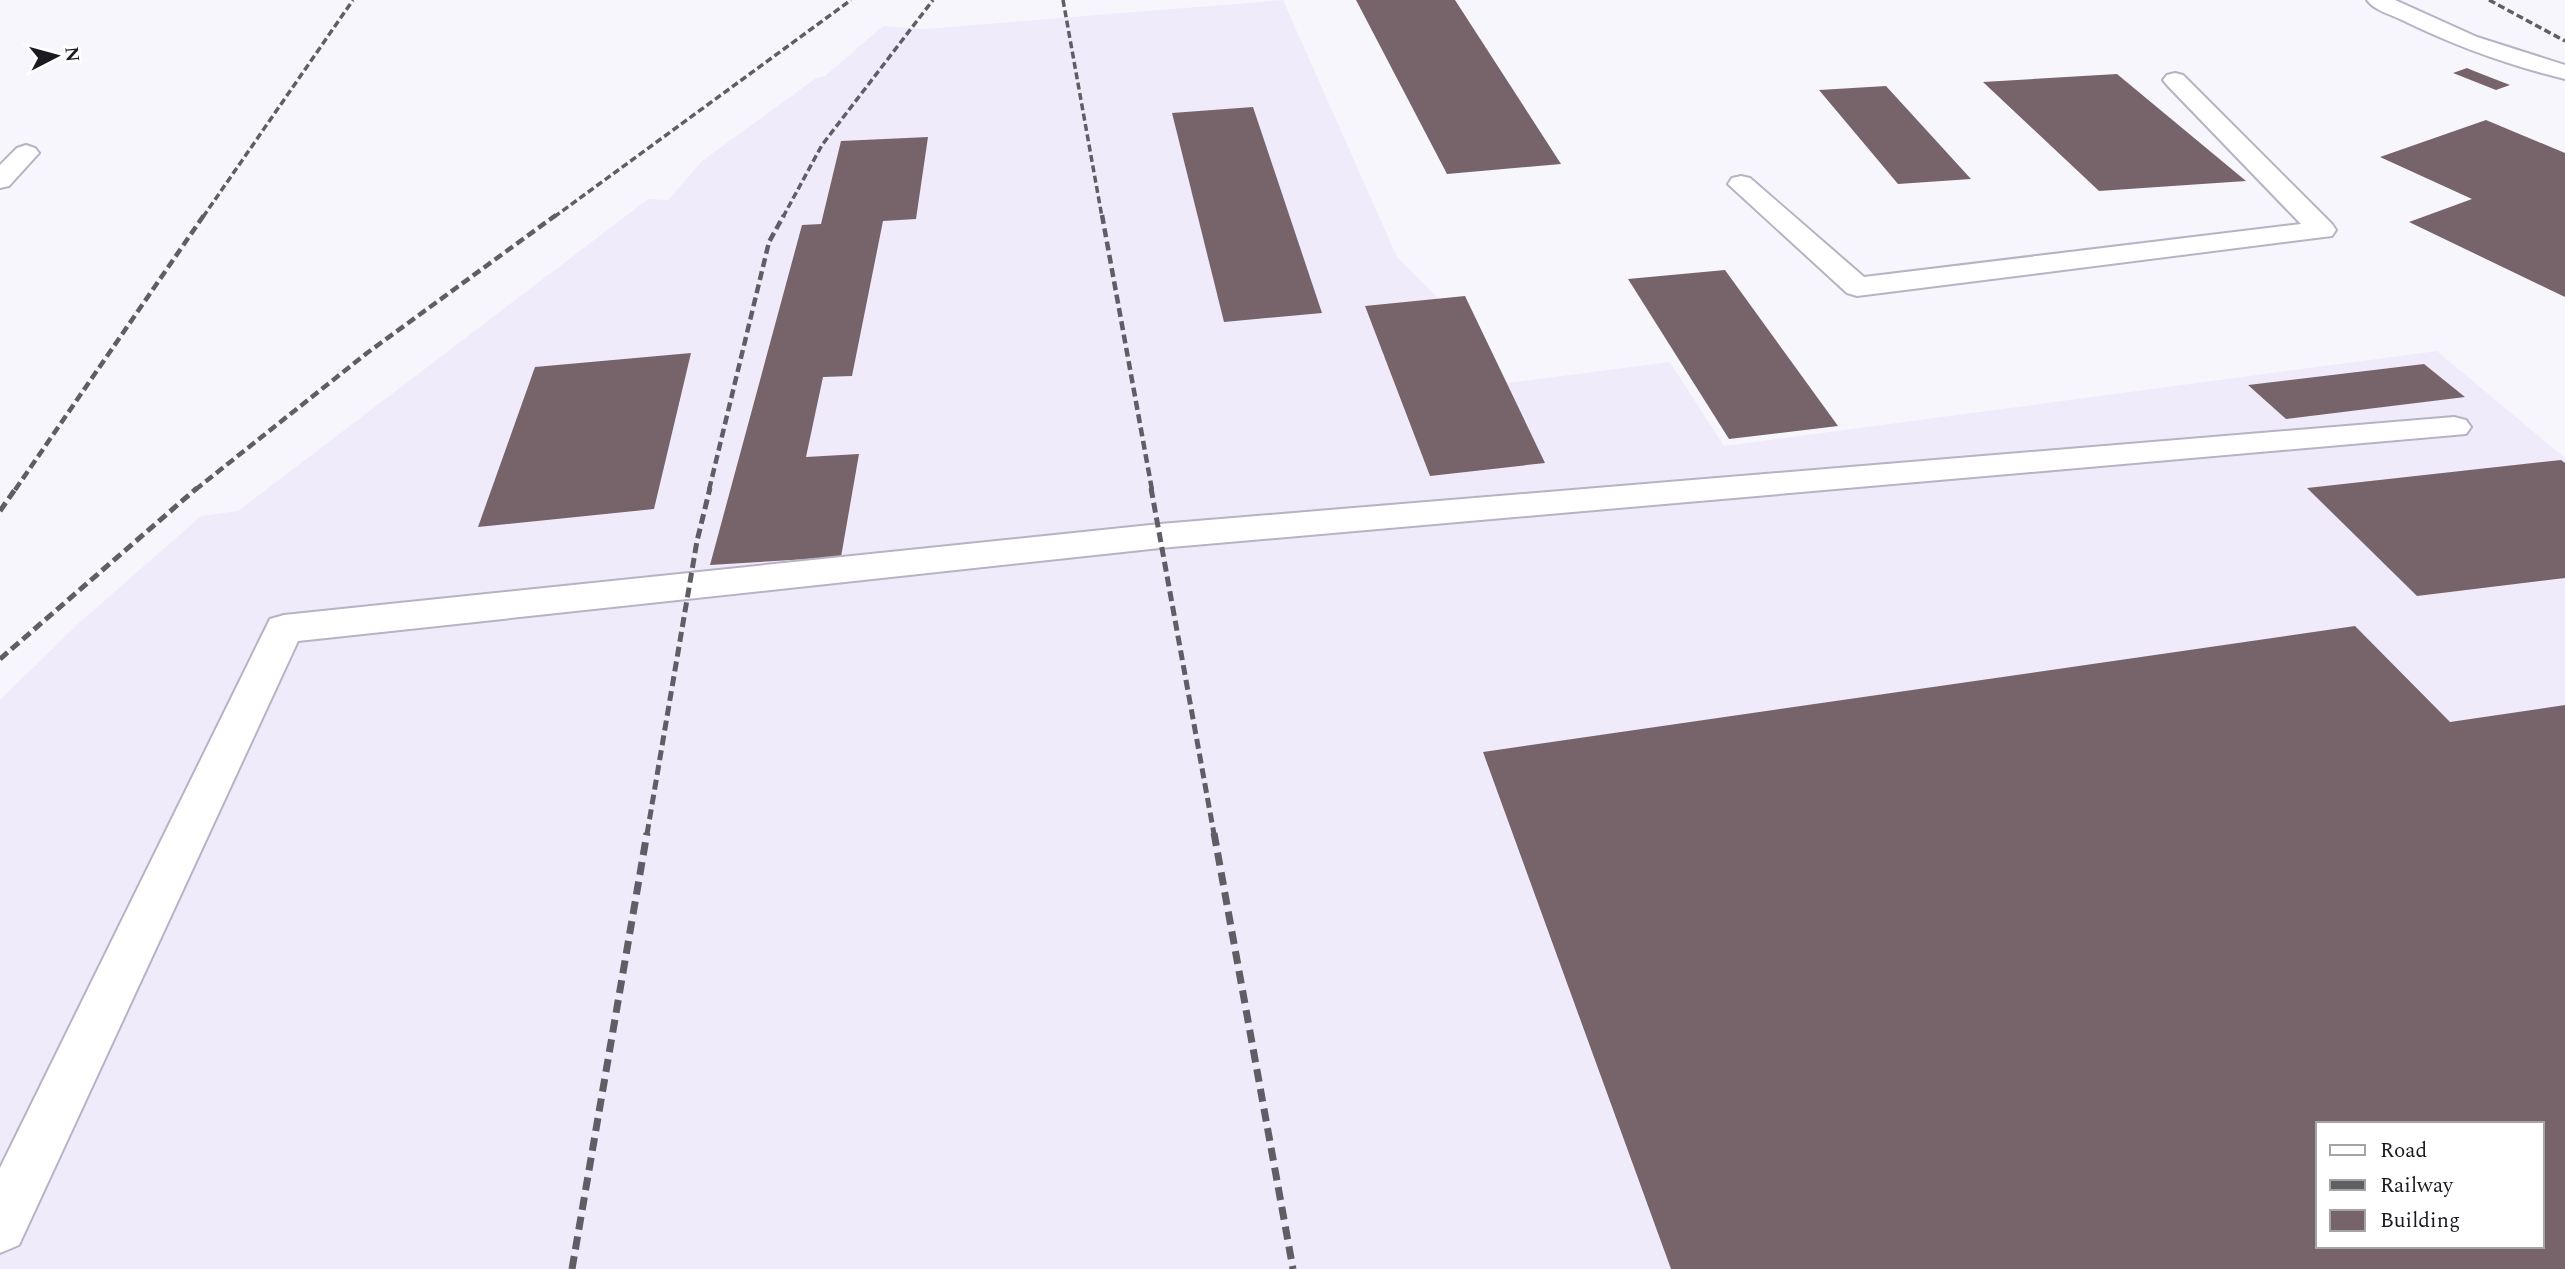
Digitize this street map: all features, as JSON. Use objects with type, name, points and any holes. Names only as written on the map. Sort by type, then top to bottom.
[{"type":"street","points":[[2378,0],[2476,47],[2532,65],[2565,72]]},
{"type":"street","points":[[1741,184],[1857,287],[2322,230],[2175,79]]},
{"type":"street","points":[[0,180],[26,153]]},
{"type":"street","points":[[0,1226],[284,629],[1160,536],[2454,426]]},
{"type":"shaded area","points":[[1283,0],[1397,257],[1441,301],[1484,386],[1670,362],[1724,446],[2437,351],[2565,458],[2565,1269],[0,1269],[0,700],[80,622],[201,516],[238,511],[648,199],[668,200],[702,161],[816,78],[825,76],[883,26],[924,29]]},
{"type":"building","points":[[1356,0],[1455,0],[1561,164],[1447,174]]},
{"type":"building","points":[[2467,68],[2510,85],[2496,90],[2453,73]]},
{"type":"building","points":[[2117,74],[2246,181],[2099,191],[1983,82]]},
{"type":"building","points":[[1886,86],[1971,179],[1898,184],[1819,90]]},
{"type":"building","points":[[1253,107],[1322,313],[1224,322],[1172,113]]},
{"type":"building","points":[[2486,120],[2565,153],[2565,297],[2409,222],[2472,199],[2380,157]]},
{"type":"building","points":[[928,137],[916,219],[883,221],[852,376],[823,377],[806,457],[859,454],[841,557],[710,565],[802,225],[821,224],[841,141]]},
{"type":"building","points":[[1725,270],[1838,426],[1729,439],[1628,279]]},
{"type":"building","points":[[1465,296],[1545,463],[1430,476],[1365,306]]},
{"type":"building","points":[[691,353],[654,509],[478,527],[535,367]]},
{"type":"building","points":[[2424,364],[2465,397],[2286,419],[2248,385]]},
{"type":"building","points":[[2561,460],[2565,463],[2565,578],[2417,596],[2307,488]]},
{"type":"building","points":[[2355,626],[2450,722],[2565,705],[2565,1269],[1671,1269],[1483,752]]},
{"type":"railway","points":[[203,217],[353,0]]},
{"type":"railway","points":[[554,217],[851,0]]},
{"type":"railway","points":[[783,217],[822,145],[933,0]]},
{"type":"railway","points":[[1063,0],[1102,217]]},
{"type":"railway","points":[[2489,0],[2565,41]]},
{"type":"railway","points":[[15,490],[204,215]]},
{"type":"railway","points":[[195,490],[367,353],[556,215]]},
{"type":"railway","points":[[709,490],[769,242],[784,215]]},
{"type":"railway","points":[[1102,215],[1152,490]]},
{"type":"railway","points":[[0,511],[16,488]]},
{"type":"railway","points":[[0,659],[197,488]]},
{"type":"railway","points":[[647,834],[697,541],[710,488]]},
{"type":"railway","points":[[1151,488],[1214,834]]},
{"type":"railway","points":[[572,1269],[647,833]]},
{"type":"railway","points":[[1214,833],[1293,1269]]}]
